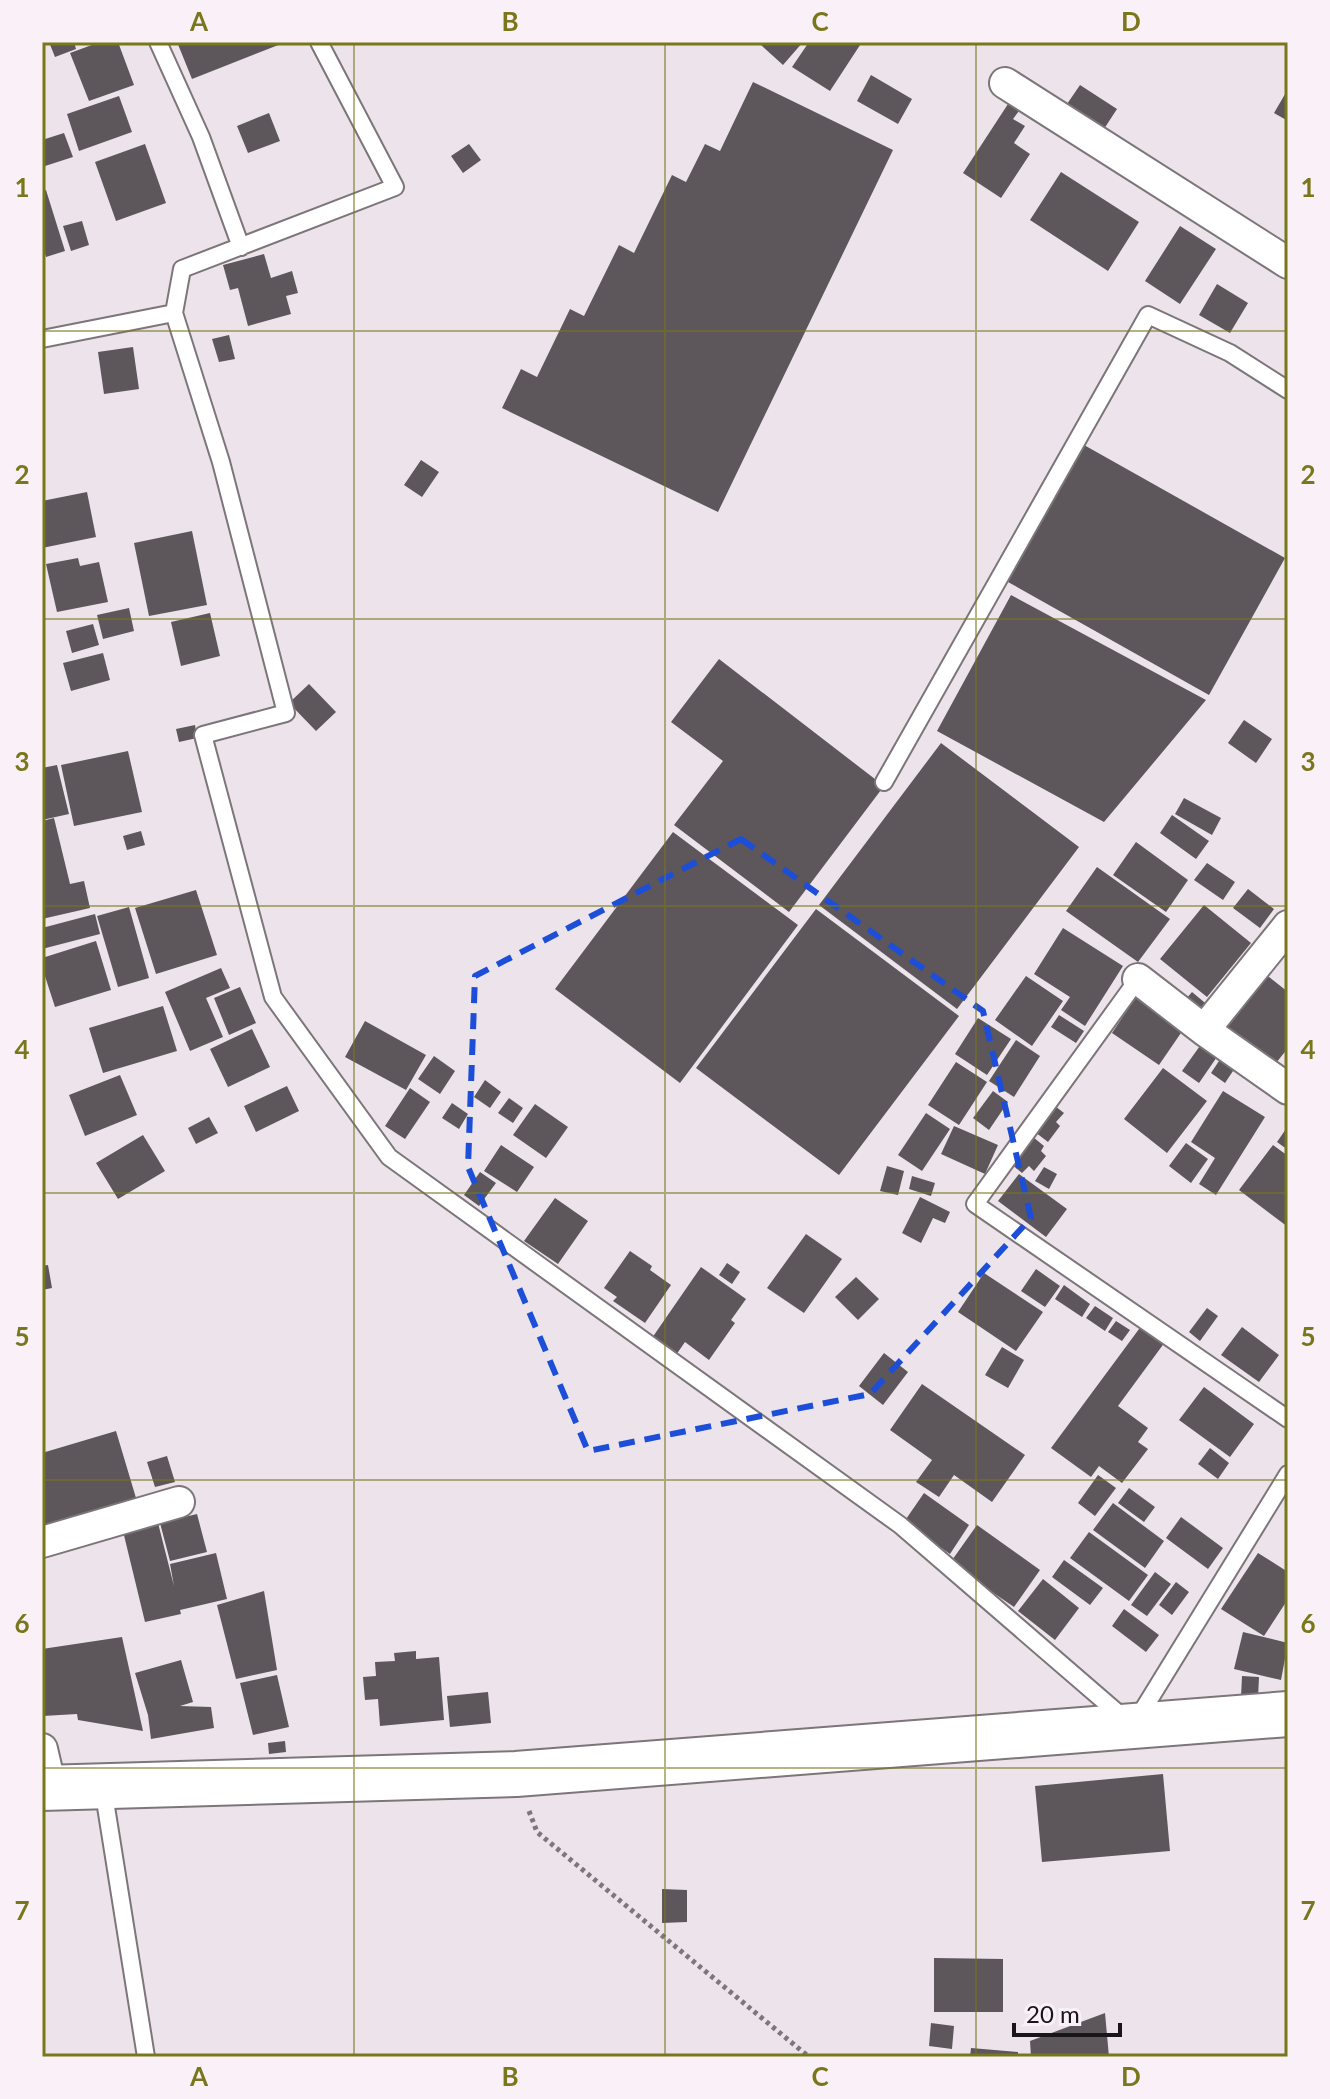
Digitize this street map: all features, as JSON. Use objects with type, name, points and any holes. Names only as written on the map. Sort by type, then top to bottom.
[{"type":"street","points":[[1005,83],[1288,263]]},
{"type":"street","points":[[1204,1030],[1288,926]]},
{"type":"street","points":[[1138,979],[1288,1089]]},
{"type":"street","points":[[42,1542],[179,1502]]},
{"type":"street","points":[[45,1775],[103,1786],[516,1774],[1288,1714]]},
{"type":"lane","points":[[158,42],[201,137],[241,247]]},
{"type":"lane","points":[[319,42],[395,187],[182,269],[174,313],[221,462],[286,713],[203,735],[273,997],[389,1157],[900,1525],[1133,1726],[1288,1474]]},
{"type":"lane","points":[[42,339],[174,313]]},
{"type":"lane","points":[[884,782],[1148,315],[1230,353],[1288,390]]},
{"type":"lane","points":[[1138,979],[975,1204],[1288,1419]]},
{"type":"lane","points":[[103,1786],[146,2057]]},
{"type":"path","points":[[516,1774],[537,1832],[809,2057]]},
{"type":"highlighted area","points":[[741,839],[983,1011],[1031,1218],[870,1394],[588,1451],[468,1167],[475,976]]},
{"type":"building","points":[[49,42],[74,42],[76,49],[55,57]]},
{"type":"building","points":[[100,42],[118,42],[134,85],[89,101],[70,53]]},
{"type":"building","points":[[177,42],[286,42],[192,79]]},
{"type":"building","points":[[764,42],[803,42],[783,65],[761,45]]},
{"type":"building","points":[[809,42],[862,42],[830,91],[792,67]]},
{"type":"building","points":[[871,75],[912,99],[898,124],[857,101]]},
{"type":"building","points":[[753,82],[893,150],[718,512],[502,408],[521,369],[537,377],[570,309],[584,316],[619,245],[634,253],[672,175],[686,182],[705,144],[720,151]]},
{"type":"building","points":[[1080,85],[1117,109],[1102,132],[1065,107]]},
{"type":"building","points":[[1288,89],[1288,121],[1274,113]]},
{"type":"building","points":[[119,96],[132,132],[79,151],[67,114]]},
{"type":"building","points":[[1008,104],[1019,111],[1013,119],[1025,126],[1014,143],[1030,154],[1001,198],[963,173]]},
{"type":"building","points":[[269,113],[280,141],[248,153],[237,126]]},
{"type":"building","points":[[64,133],[73,157],[42,167],[42,140]]},
{"type":"building","points":[[145,144],[166,203],[116,221],[95,162]]},
{"type":"building","points":[[469,144],[481,160],[463,173],[451,156]]},
{"type":"building","points":[[1061,172],[1139,222],[1108,271],[1030,220]]},
{"type":"building","points":[[46,190],[65,251],[46,257],[42,245],[42,191]]},
{"type":"building","points":[[82,221],[89,245],[71,251],[63,226]]},
{"type":"building","points":[[1180,226],[1216,249],[1180,304],[1145,281]]},
{"type":"building","points":[[264,254],[271,278],[292,271],[298,293],[286,296],[291,314],[248,326],[238,288],[230,290],[223,265]]},
{"type":"building","points":[[1217,284],[1248,303],[1230,333],[1199,315]]},
{"type":"building","points":[[229,335],[235,359],[219,362],[212,339]]},
{"type":"building","points":[[133,347],[139,389],[104,394],[98,352]]},
{"type":"building","points":[[1084,445],[1285,558],[1209,695],[1008,582]]},
{"type":"building","points":[[421,460],[439,472],[422,497],[404,485]]},
{"type":"building","points":[[87,492],[96,537],[42,548],[42,501]]},
{"type":"building","points":[[192,531],[207,605],[149,616],[134,543]]},
{"type":"building","points":[[78,558],[80,566],[99,562],[108,602],[57,612],[46,564]]},
{"type":"building","points":[[1011,595],[1206,700],[1104,822],[937,731]]},
{"type":"building","points":[[129,608],[134,631],[103,639],[97,615]]},
{"type":"building","points":[[210,613],[220,656],[181,666],[171,622]]},
{"type":"building","points":[[93,624],[99,645],[72,653],[66,631]]},
{"type":"building","points":[[103,653],[110,680],[71,691],[63,663]]},
{"type":"building","points":[[719,659],[884,786],[789,912],[674,825],[723,761],[671,722]]},
{"type":"building","points":[[309,684],[336,712],[316,731],[289,703]]},
{"type":"building","points":[[1244,720],[1272,739],[1256,763],[1228,743]]},
{"type":"building","points":[[195,725],[197,738],[179,742],[176,729]]},
{"type":"building","points":[[941,743],[1079,847],[957,1009],[819,905]]},
{"type":"building","points":[[128,751],[142,812],[74,826],[61,765]]},
{"type":"building","points":[[57,765],[69,814],[42,820],[42,768]]},
{"type":"building","points":[[1184,798],[1221,818],[1212,835],[1175,814]]},
{"type":"building","points":[[1172,815],[1209,841],[1196,859],[1160,833]]},
{"type":"building","points":[[54,818],[70,884],[84,881],[90,908],[42,919],[42,821]]},
{"type":"building","points":[[141,831],[145,845],[127,850],[123,836]]},
{"type":"building","points":[[673,832],[798,925],[680,1083],[555,989]]},
{"type":"building","points":[[1136,842],[1188,880],[1166,912],[1113,875]]},
{"type":"building","points":[[1207,863],[1235,882],[1223,900],[1194,880]]},
{"type":"building","points":[[1097,867],[1170,919],[1138,962],[1066,911]]},
{"type":"building","points":[[1248,889],[1274,909],[1260,928],[1233,908]]},
{"type":"building","points":[[196,890],[217,955],[156,974],[135,908]]},
{"type":"building","points":[[1204,905],[1251,943],[1207,997],[1160,959]]},
{"type":"building","points":[[129,907],[149,978],[118,987],[97,916]]},
{"type":"building","points":[[816,909],[959,1016],[839,1175],[696,1068]]},
{"type":"building","points":[[95,914],[100,934],[42,949],[42,928]]},
{"type":"building","points":[[1063,928],[1123,966],[1085,1026],[1061,1010],[1070,997],[1034,974]]},
{"type":"building","points":[[96,941],[111,990],[55,1007],[42,958]]},
{"type":"building","points":[[221,968],[230,988],[206,998],[223,1037],[190,1051],[165,992]]},
{"type":"building","points":[[1264,973],[1288,992],[1288,1048],[1272,1068],[1221,1029]]},
{"type":"building","points":[[1026,976],[1063,1001],[1032,1046],[995,1020]]},
{"type":"building","points":[[240,987],[256,1023],[229,1035],[214,998]]},
{"type":"building","points":[[1192,992],[1210,1007],[1198,1021],[1180,1006]]},
{"type":"building","points":[[1136,997],[1183,1030],[1159,1065],[1112,1033]]},
{"type":"building","points":[[163,1006],[177,1051],[103,1073],[89,1028]]},
{"type":"building","points":[[1059,1015],[1084,1031],[1076,1043],[1051,1027]]},
{"type":"building","points":[[978,1018],[1011,1039],[987,1075],[955,1054]]},
{"type":"building","points":[[365,1021],[426,1055],[406,1090],[345,1057]]},
{"type":"building","points":[[252,1029],[270,1067],[228,1087],[210,1049]]},
{"type":"building","points":[[1016,1040],[1040,1056],[1014,1097],[989,1081]]},
{"type":"building","points":[[1202,1043],[1219,1054],[1199,1083],[1182,1071]]},
{"type":"building","points":[[434,1056],[455,1071],[440,1094],[418,1079]]},
{"type":"building","points":[[1221,1058],[1235,1068],[1225,1083],[1211,1073]]},
{"type":"building","points":[[956,1062],[987,1082],[959,1125],[928,1105]]},
{"type":"building","points":[[1163,1068],[1207,1101],[1167,1153],[1124,1119]]},
{"type":"building","points":[[120,1075],[137,1115],[85,1136],[69,1095]]},
{"type":"building","points":[[485,1080],[501,1092],[490,1108],[474,1097]]},
{"type":"building","points":[[287,1086],[299,1111],[256,1132],[244,1106]]},
{"type":"building","points":[[410,1088],[430,1102],[405,1139],[385,1126]]},
{"type":"building","points":[[993,1091],[1008,1102],[989,1130],[973,1118]]},
{"type":"building","points":[[1223,1091],[1265,1117],[1216,1195],[1199,1184],[1215,1158],[1191,1142]]},
{"type":"building","points":[[509,1098],[523,1108],[513,1123],[498,1113]]},
{"type":"building","points":[[452,1103],[468,1114],[459,1129],[442,1118]]},
{"type":"building","points":[[535,1104],[568,1127],[546,1158],[513,1135]]},
{"type":"building","points":[[1055,1106],[1064,1113],[1056,1122],[1060,1126],[1048,1142],[1035,1132]]},
{"type":"building","points":[[926,1113],[950,1129],[922,1171],[898,1155]]},
{"type":"building","points":[[209,1117],[218,1133],[196,1144],[188,1128]]},
{"type":"building","points":[[954,1126],[998,1145],[985,1174],[941,1154]]},
{"type":"building","points":[[1288,1126],[1288,1150],[1277,1142]]},
{"type":"building","points":[[143,1135],[165,1171],[118,1199],[96,1163]]},
{"type":"building","points":[[1033,1137],[1044,1146],[1041,1151],[1046,1156],[1034,1171],[1029,1166],[1022,1173],[1011,1164]]},
{"type":"building","points":[[1186,1143],[1208,1159],[1191,1183],[1169,1166]]},
{"type":"building","points":[[501,1145],[534,1167],[517,1192],[484,1171]]},
{"type":"building","points":[[1273,1145],[1288,1156],[1288,1227],[1239,1190]]},
{"type":"building","points":[[887,1166],[904,1171],[898,1195],[880,1191]]},
{"type":"building","points":[[1044,1167],[1057,1174],[1049,1189],[1035,1181]]},
{"type":"building","points":[[480,1172],[496,1183],[479,1206],[464,1195]]},
{"type":"building","points":[[1019,1174],[1067,1209],[1046,1237],[998,1201]]},
{"type":"building","points":[[912,1176],[935,1183],[931,1196],[909,1189]]},
{"type":"building","points":[[920,1197],[950,1212],[945,1223],[933,1218],[921,1243],[902,1233]]},
{"type":"building","points":[[555,1198],[588,1221],[558,1264],[524,1241]]},
{"type":"building","points":[[806,1234],[842,1259],[804,1313],[767,1288]]},
{"type":"building","points":[[630,1251],[652,1266],[650,1270],[671,1285],[645,1323],[613,1301],[617,1297],[604,1288]]},
{"type":"building","points":[[727,1263],[740,1272],[732,1284],[719,1275]]},
{"type":"building","points":[[48,1265],[52,1288],[42,1290],[42,1266]]},
{"type":"building","points":[[701,1267],[746,1299],[731,1320],[735,1323],[709,1360],[685,1342],[676,1355],[652,1338]]},
{"type":"building","points":[[1036,1269],[1060,1286],[1045,1307],[1021,1291]]},
{"type":"building","points":[[984,1273],[1043,1312],[1016,1351],[958,1312]]},
{"type":"building","points":[[856,1277],[879,1299],[858,1320],[835,1297]]},
{"type":"building","points":[[1064,1285],[1090,1304],[1082,1317],[1055,1299]]},
{"type":"building","points":[[1095,1306],[1113,1318],[1105,1331],[1086,1318]]},
{"type":"building","points":[[1207,1308],[1218,1316],[1200,1341],[1189,1332]]},
{"type":"building","points":[[1116,1321],[1130,1330],[1122,1341],[1108,1332]]},
{"type":"building","points":[[1142,1325],[1165,1342],[1118,1406],[1148,1428],[1138,1442],[1148,1449],[1122,1483],[1099,1466],[1091,1477],[1051,1448]]},
{"type":"building","points":[[1242,1327],[1279,1355],[1259,1382],[1221,1355]]},
{"type":"building","points":[[1002,1347],[1024,1360],[1008,1388],[985,1375]]},
{"type":"building","points":[[884,1353],[908,1372],[883,1405],[859,1386]]},
{"type":"building","points":[[922,1384],[1025,1455],[992,1502],[954,1475],[939,1497],[916,1482],[932,1460],[890,1430]]},
{"type":"building","points":[[1204,1387],[1254,1424],[1230,1457],[1179,1420]]},
{"type":"building","points":[[116,1431],[136,1498],[42,1526],[42,1453]]},
{"type":"building","points":[[1210,1448],[1229,1463],[1218,1479],[1198,1464]]},
{"type":"building","points":[[167,1456],[175,1482],[155,1487],[147,1462]]},
{"type":"building","points":[[1098,1475],[1116,1488],[1095,1516],[1078,1503]]},
{"type":"building","points":[[1129,1488],[1155,1507],[1144,1522],[1118,1503]]},
{"type":"building","points":[[924,1493],[969,1525],[950,1554],[904,1522]]},
{"type":"building","points":[[1113,1503],[1164,1541],[1145,1568],[1093,1530]]},
{"type":"building","points":[[197,1514],[207,1552],[170,1561],[160,1523]]},
{"type":"building","points":[[1181,1517],[1223,1548],[1208,1569],[1166,1538]]},
{"type":"building","points":[[157,1519],[174,1586],[170,1564],[216,1553],[227,1599],[145,1622],[122,1527]]},
{"type":"building","points":[[977,1525],[1040,1570],[1014,1607],[950,1563]]},
{"type":"building","points":[[1089,1532],[1148,1575],[1129,1601],[1070,1558]]},
{"type":"building","points":[[1258,1553],[1288,1572],[1288,1599],[1264,1636],[1221,1609]]},
{"type":"building","points":[[1064,1560],[1103,1588],[1090,1605],[1052,1577]]},
{"type":"building","points":[[1155,1572],[1171,1584],[1147,1616],[1131,1605]]},
{"type":"building","points":[[1043,1579],[1079,1608],[1055,1640],[1018,1611]]},
{"type":"building","points":[[1176,1582],[1189,1592],[1172,1615],[1159,1605]]},
{"type":"building","points":[[264,1591],[277,1670],[236,1679],[217,1605]]},
{"type":"building","points":[[1124,1609],[1159,1635],[1146,1652],[1112,1626]]},
{"type":"building","points":[[1243,1632],[1288,1643],[1281,1680],[1234,1669]]},
{"type":"building","points":[[122,1637],[143,1731],[78,1720],[77,1714],[43,1716],[42,1649]]},
{"type":"building","points":[[416,1651],[416,1659],[439,1657],[444,1720],[380,1726],[378,1699],[365,1700],[363,1677],[376,1676],[375,1662],[395,1661],[394,1653]]},
{"type":"building","points":[[181,1660],[193,1702],[180,1706],[211,1707],[214,1728],[151,1739],[148,1715],[135,1673]]},
{"type":"building","points":[[277,1675],[289,1727],[253,1735],[240,1683]]},
{"type":"building","points":[[1242,1676],[1259,1677],[1258,1698],[1241,1697]]},
{"type":"building","points":[[488,1692],[491,1723],[450,1727],[447,1696]]},
{"type":"building","points":[[285,1741],[286,1752],[269,1754],[268,1743]]},
{"type":"building","points":[[1163,1774],[1170,1851],[1042,1862],[1035,1786]]},
{"type":"building","points":[[662,1889],[687,1890],[687,1922],[662,1923]]},
{"type":"building","points":[[934,1958],[1003,1959],[1003,2012],[934,2012]]},
{"type":"building","points":[[1105,2013],[1109,2057],[1031,2057],[1030,2041]]},
{"type":"building","points":[[931,2023],[954,2026],[952,2049],[929,2046]]},
{"type":"building","points":[[971,2048],[1018,2052],[1018,2057],[970,2057]]}]
